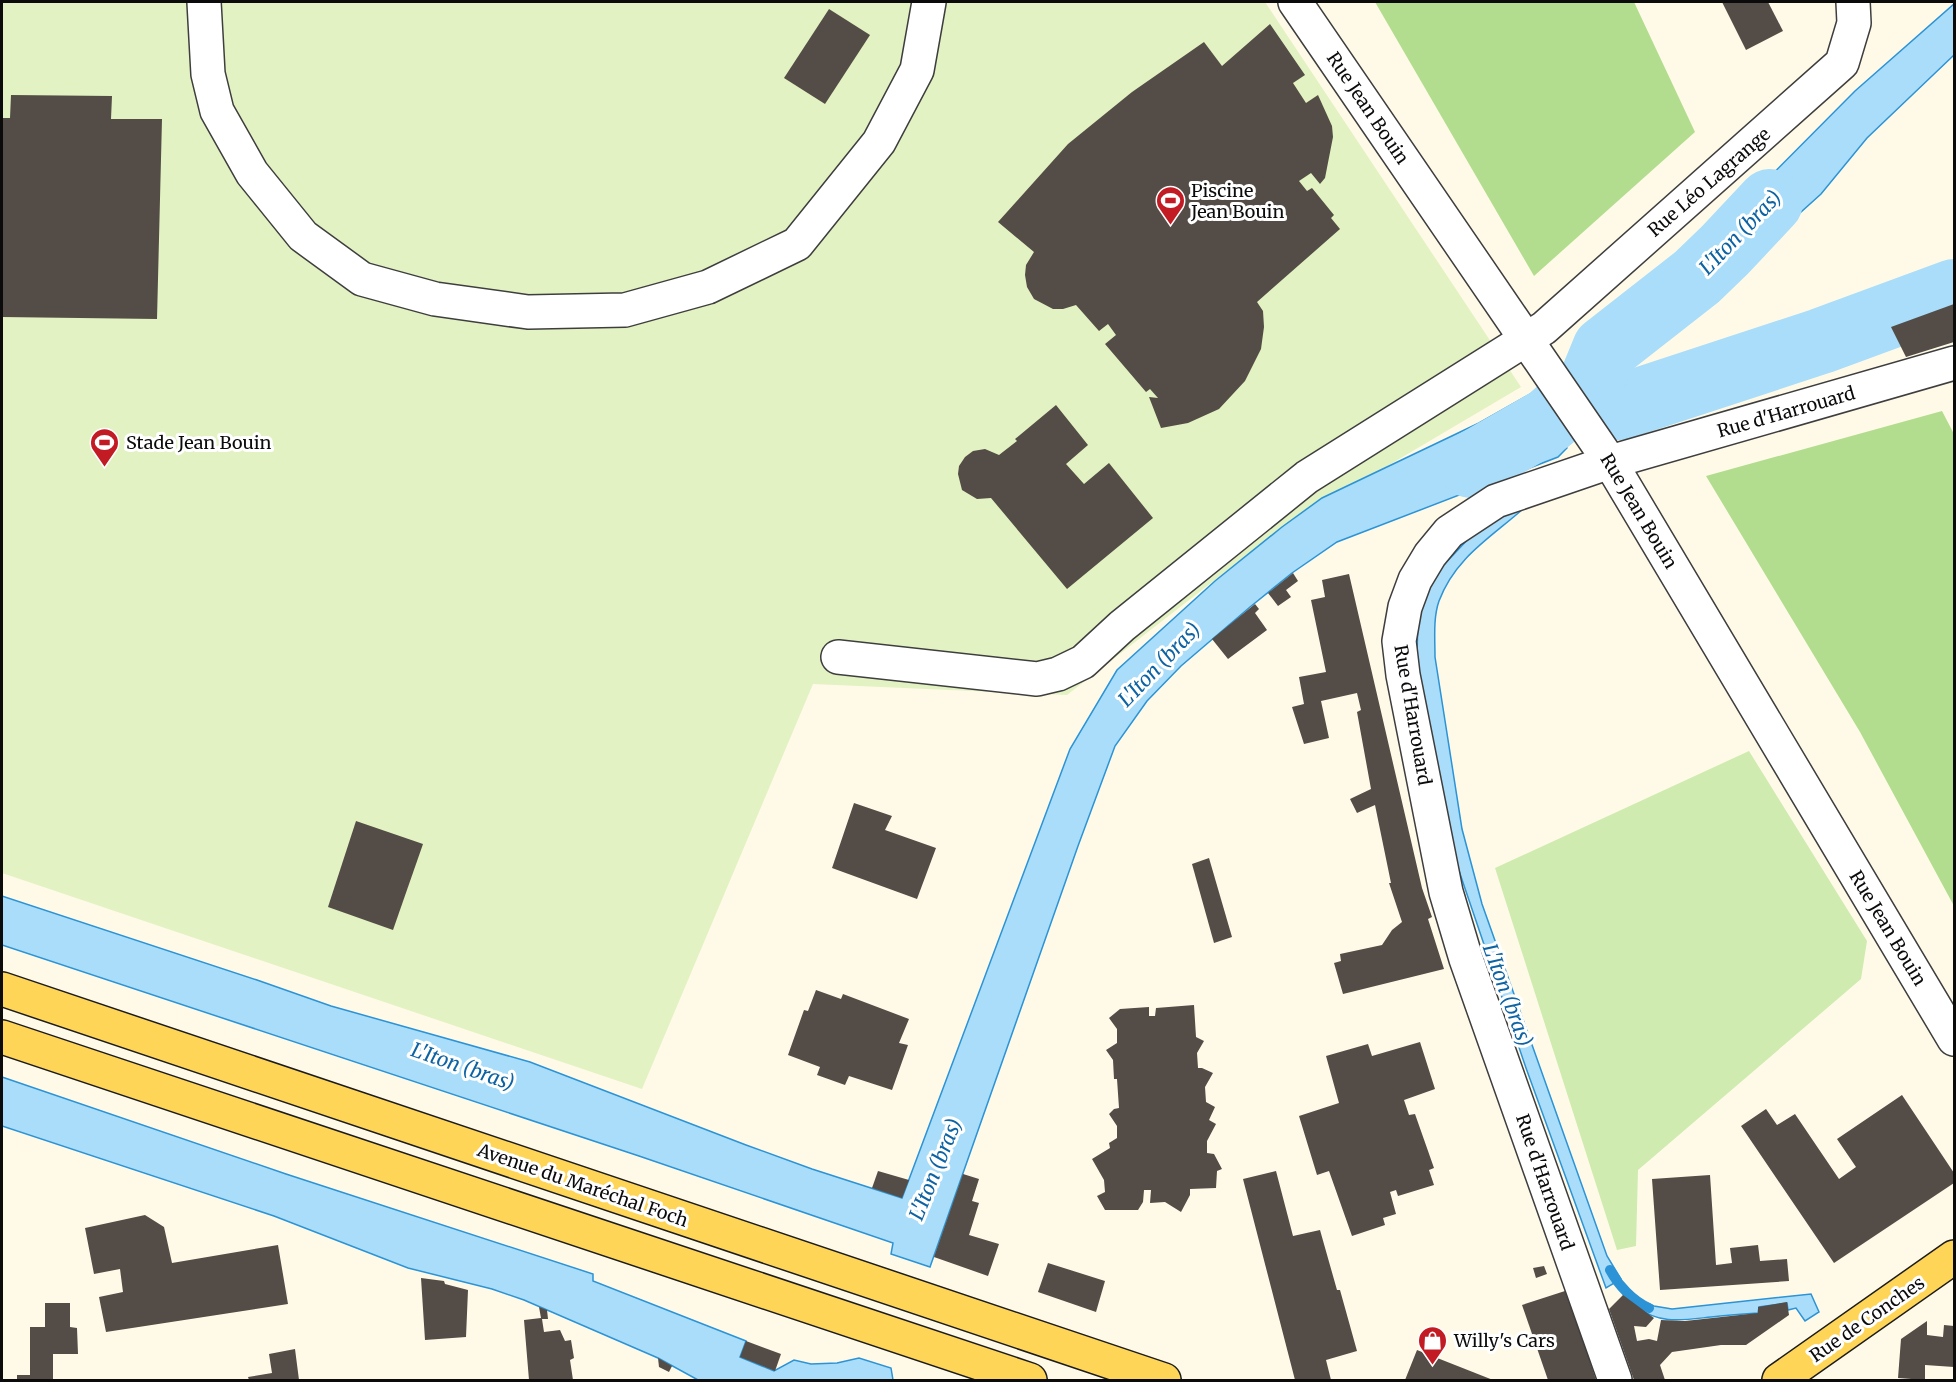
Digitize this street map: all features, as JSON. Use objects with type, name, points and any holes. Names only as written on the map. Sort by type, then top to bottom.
[{"type":"main road","name":"Avenue du Maréchal Foch","points":[[2,989],[1164,1380]]},
{"type":"main road","points":[[2,1037],[1030,1380]]},
{"type":"main road","name":"Rue de Conches","points":[[1779,1380],[1954,1257]]},
{"type":"street","points":[[204,2],[208,74],[217,111],[252,173],[303,236],[362,279],[435,299],[528,312],[625,310],[708,287],[797,243],[879,142],[917,70],[929,2]]},
{"type":"street","name":"Rue Jean Bouin","points":[[1294,2],[1603,452],[1954,1039]]},
{"type":"street","name":"Rue Léo Lagrange","points":[[838,657],[1037,679],[1058,674],[1083,662],[1122,626],[1307,477],[1544,328],[1842,63],[1854,23],[1853,2]]},
{"type":"street","name":"Rue d'Harrouard","points":[[1615,1380],[1466,959],[1446,891],[1403,675],[1399,641],[1405,607],[1415,580],[1430,555],[1449,532],[1496,501],[1527,490],[1603,452],[1954,363]]},
{"type":"green space","points":[[2,2],[1265,2],[1521,387],[1279,530],[1067,695],[813,684],[642,1089],[2,873]]},
{"type":"green space","points":[[1375,2],[1634,2],[1695,132],[1534,276]]},
{"type":"green space","points":[[1942,411],[1954,434],[1954,906],[1860,732],[1706,476]]},
{"type":"green space","points":[[1749,751],[1867,941],[1861,979],[1638,1170],[1636,1246],[1617,1250],[1495,868]]},
{"type":"water","points":[[1954,4],[1954,55],[1867,138],[1821,194],[1719,286],[1698,252],[1710,246],[1707,240],[1855,91]]},
{"type":"water","points":[[1954,276],[1954,304],[1761,376],[1743,349]]},
{"type":"water","points":[[1652,284],[1676,325],[1615,382],[1620,391],[1698,362],[1718,394],[1650,418],[1634,417],[1619,422],[1574,357],[1601,334],[1610,314]]},
{"type":"water","points":[[1532,393],[1567,448],[1558,457],[1337,542],[1292,573],[1181,666],[1147,701],[1115,746],[930,1267],[891,1254],[893,1243],[639,1156],[2,945],[2,896],[331,1006],[530,1062],[746,1145],[902,1198],[1070,749],[1117,670],[1215,581],[1322,498],[1479,423]]},
{"type":"water","points":[[1508,509],[1523,509],[1464,561],[1446,586],[1436,614],[1435,657],[1462,829],[1482,904],[1607,1256],[1621,1279],[1606,1288],[1526,1068],[1455,859],[1437,778],[1417,657],[1418,614],[1437,572],[1471,536]]},
{"type":"water","points":[[2,1077],[286,1174],[593,1274],[593,1281],[746,1341],[740,1357],[774,1371],[794,1360],[811,1364],[837,1363],[859,1358],[891,1368],[893,1380],[698,1380],[658,1358],[524,1300],[492,1289],[408,1268],[274,1216],[2,1126]]},
{"type":"water","points":[[1811,1294],[1819,1312],[1805,1321],[1796,1308],[1788,1310],[1787,1303],[1759,1307],[1758,1313],[1681,1320],[1662,1319],[1636,1306],[1640,1300],[1654,1306],[1672,1309]]},
{"type":"building","points":[[1722,2],[1768,2],[1783,31],[1746,50]]},
{"type":"building","points":[[829,9],[870,35],[825,104],[784,78]]},
{"type":"building","name":"Piscine Jean Bouin","points":[[1270,24],[1305,75],[1293,83],[1306,103],[1318,95],[1332,126],[1333,137],[1325,178],[1320,184],[1311,173],[1299,181],[1307,191],[1312,188],[1334,215],[1331,218],[1340,229],[1257,302],[1263,311],[1264,327],[1261,349],[1245,381],[1219,409],[1188,423],[1161,428],[1149,397],[1158,398],[1150,389],[1146,392],[1105,344],[1116,335],[1108,324],[1099,331],[1076,305],[1053,309],[1034,299],[1027,287],[1025,275],[1026,265],[1034,252],[998,222],[1068,144],[1132,92],[1204,42],[1222,66]]},
{"type":"building","points":[[11,95],[112,96],[111,119],[162,119],[157,319],[2,317],[2,118],[10,118]]},
{"type":"building","points":[[1954,304],[1954,342],[1906,357],[1891,327]]},
{"type":"building","points":[[1056,405],[1088,445],[1066,464],[1084,484],[1109,463],[1153,518],[1067,589],[991,498],[977,499],[962,490],[958,474],[959,466],[973,451],[985,449],[999,455]]},
{"type":"building","points":[[1293,573],[1298,581],[1286,590],[1291,597],[1278,606],[1268,593]]},
{"type":"building","points":[[1349,574],[1422,888],[1432,917],[1428,919],[1444,969],[1343,994],[1334,963],[1341,961],[1340,954],[1382,945],[1392,930],[1402,922],[1389,883],[1391,883],[1375,805],[1357,813],[1350,799],[1371,789],[1357,712],[1361,710],[1357,693],[1321,701],[1329,738],[1304,744],[1292,707],[1304,704],[1299,677],[1326,672],[1311,600],[1325,597],[1322,580]]},
{"type":"building","points":[[1255,604],[1259,609],[1255,613],[1267,630],[1228,659],[1212,639]]},
{"type":"building","points":[[854,803],[892,816],[885,830],[936,848],[917,899],[832,868]]},
{"type":"building","points":[[356,821],[423,844],[393,930],[328,907]]},
{"type":"building","points":[[1209,858],[1232,937],[1214,943],[1192,864]]},
{"type":"building","points":[[816,990],[841,999],[843,994],[909,1019],[899,1043],[908,1045],[892,1090],[849,1076],[845,1085],[817,1075],[820,1067],[788,1055],[804,1010],[808,1011]]},
{"type":"building","points":[[1194,1005],[1196,1037],[1204,1041],[1197,1053],[1198,1068],[1213,1073],[1205,1087],[1206,1102],[1215,1107],[1209,1120],[1216,1124],[1207,1141],[1207,1153],[1214,1154],[1222,1169],[1217,1171],[1216,1188],[1190,1189],[1190,1195],[1181,1212],[1165,1202],[1150,1203],[1151,1190],[1144,1190],[1143,1202],[1138,1210],[1105,1210],[1097,1196],[1105,1192],[1104,1180],[1092,1159],[1110,1148],[1109,1143],[1117,1138],[1117,1126],[1109,1114],[1119,1108],[1117,1079],[1114,1079],[1113,1060],[1106,1050],[1117,1043],[1117,1029],[1109,1018],[1120,1009],[1149,1007],[1149,1016],[1155,1016],[1156,1008]]},
{"type":"building","points":[[1420,1042],[1435,1089],[1404,1100],[1409,1115],[1415,1114],[1434,1168],[1429,1170],[1434,1185],[1398,1196],[1396,1190],[1390,1192],[1396,1214],[1383,1218],[1385,1225],[1352,1236],[1329,1171],[1317,1175],[1299,1116],[1339,1103],[1326,1056],[1368,1044],[1372,1056]]},
{"type":"building","points":[[1902,1095],[1954,1173],[1954,1183],[1834,1263],[1741,1126],[1766,1109],[1777,1125],[1795,1114],[1839,1179],[1856,1167],[1837,1139]]},
{"type":"building","points":[[878,1171],[909,1180],[902,1198],[872,1188]]},
{"type":"building","points":[[1276,1171],[1293,1236],[1320,1230],[1357,1351],[1326,1360],[1331,1380],[1295,1380],[1243,1179]]},
{"type":"building","points":[[963,1174],[979,1179],[972,1201],[979,1203],[969,1235],[999,1244],[988,1276],[934,1257]]},
{"type":"building","points":[[1710,1175],[1716,1265],[1732,1263],[1730,1248],[1758,1245],[1760,1261],[1787,1259],[1789,1281],[1660,1290],[1652,1179]]},
{"type":"building","points":[[145,1215],[164,1227],[172,1263],[278,1245],[288,1304],[106,1332],[99,1297],[123,1292],[120,1269],[94,1274],[85,1228]]},
{"type":"building","points":[[1048,1263],[1105,1281],[1096,1312],[1038,1292]]},
{"type":"building","points":[[1544,1266],[1547,1274],[1536,1278],[1533,1268]]},
{"type":"building","points":[[421,1278],[444,1281],[445,1284],[468,1290],[466,1337],[425,1340]]},
{"type":"building","points":[[1565,1291],[1596,1380],[1548,1380],[1522,1305]]},
{"type":"building","points":[[1623,1295],[1654,1318],[1646,1327],[1634,1326],[1637,1341],[1649,1339],[1657,1341],[1661,1320],[1685,1321],[1758,1313],[1758,1307],[1787,1302],[1789,1315],[1746,1345],[1721,1345],[1672,1352],[1660,1365],[1665,1380],[1634,1380],[1609,1309]]},
{"type":"building","points":[[45,1303],[70,1303],[70,1327],[77,1328],[78,1354],[53,1354],[53,1380],[17,1380],[17,1375],[30,1375],[30,1327],[45,1327]]},
{"type":"building","points":[[539,1307],[547,1310],[548,1319],[542,1319],[544,1332],[560,1330],[565,1341],[571,1340],[574,1358],[570,1360],[573,1380],[529,1380],[524,1320],[541,1318]]},
{"type":"building","points":[[1927,1321],[1927,1335],[1943,1337],[1944,1325],[1954,1326],[1954,1367],[1925,1365],[1925,1380],[1898,1378],[1901,1339]]},
{"type":"building","points":[[746,1341],[781,1354],[775,1371],[740,1357]]},
{"type":"building","points":[[295,1349],[299,1380],[249,1380],[248,1377],[272,1373],[269,1354]]},
{"type":"building","name":"Willy's Cars","points":[[1417,1350],[1493,1380],[1405,1380]]},
{"type":"building","points":[[658,1358],[672,1366],[669,1372],[659,1367]]},
{"type":"waterway","name":"L'Iton (bras)","points":[[1471,465],[1549,420],[1591,383],[1605,349],[1697,277],[1770,202]]},
{"type":"waterway","name":"L'Iton (bras)","points":[[1620,407],[1821,341],[1954,292]]},
{"type":"waterway","name":"L'Iton (bras)","points":[[1610,1270],[1626,1292],[1649,1308]]},
{"type":"place","name":"Piscine Jean Bouin","points":[[1170,226]]},
{"type":"place","name":"Stade Jean Bouin","points":[[105,468]]},
{"type":"place","name":"Willy's Cars","points":[[1433,1366]]}]
